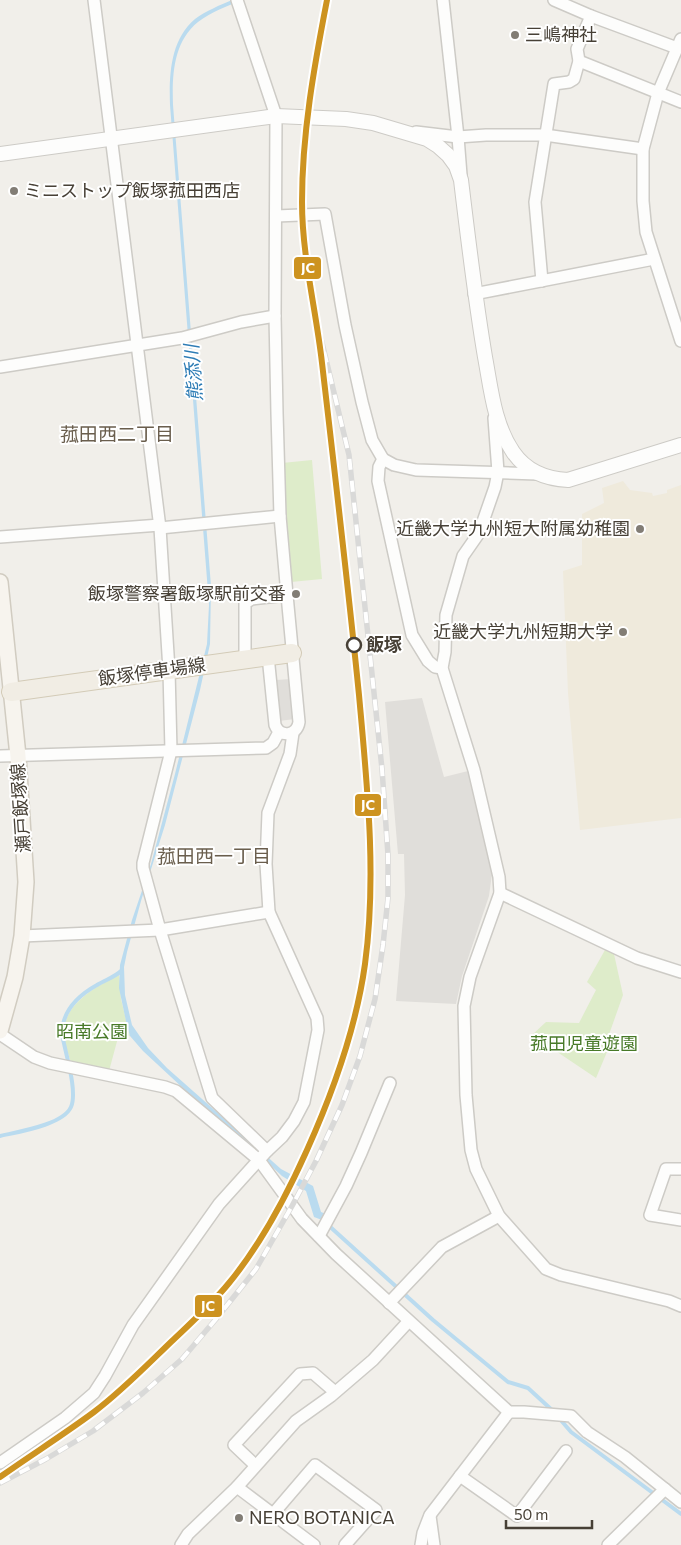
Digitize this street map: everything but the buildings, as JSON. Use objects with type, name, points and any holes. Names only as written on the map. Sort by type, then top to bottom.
[{"type":"main road","name":"瀬戸飯塚線","points":[[0,582],[6,693],[18,756],[26,882],[22,936],[15,977],[0,1033]]},
{"type":"main road","name":"飯塚停車場線","points":[[6,693],[292,653]]},
{"type":"street","points":[[94,0],[160,526],[169,670],[172,751],[143,868],[160,930],[212,1098],[263,1155],[302,1219],[323,1228],[397,1295],[408,1322],[509,1412],[565,1414],[571,1416],[587,1432],[625,1456],[660,1494],[681,1502]]},
{"type":"street","points":[[443,0],[474,294],[492,397],[499,426],[505,439],[514,454],[537,474],[551,480],[568,480],[681,445]]},
{"type":"street","points":[[554,0],[591,16],[679,44],[658,93],[643,148],[643,201],[645,224],[654,259],[681,341]]},
{"type":"street","points":[[0,1463],[65,1418],[94,1393],[133,1325],[219,1204],[263,1155],[282,1137],[294,1121],[304,1102],[318,1030],[317,1018],[269,912],[266,864],[268,813],[290,754],[293,733],[299,722],[280,516],[275,316],[276,116],[238,3]]},
{"type":"street","points":[[542,281],[534,202],[554,84],[574,79],[579,61],[577,49],[591,16]]},
{"type":"street","points":[[579,61],[681,102]]},
{"type":"street","points":[[0,154],[276,116],[346,119],[403,130],[458,137],[545,135],[643,148]]},
{"type":"street","points":[[403,130],[427,139],[438,146],[456,166],[461,180]]},
{"type":"street","points":[[276,216],[325,214],[345,325],[362,402],[372,440],[383,459],[394,465],[416,470],[537,474]]},
{"type":"street","points":[[474,294],[654,259]]},
{"type":"street","points":[[0,367],[182,338],[241,322],[275,316]]},
{"type":"street","points":[[492,397],[498,472],[495,487],[479,533],[463,556],[452,593],[446,615],[445,652],[442,668],[474,770],[499,877],[500,893],[470,978],[464,1006],[466,1095],[471,1150],[476,1169],[500,1216],[546,1269],[670,1301],[681,1306]]},
{"type":"street","points":[[383,459],[379,467],[378,481],[412,635],[428,661],[435,667],[442,668]]},
{"type":"street","points":[[0,537],[197,524],[280,516]]},
{"type":"street","points":[[246,659],[245,603],[252,599],[287,595]]},
{"type":"street","points":[[268,656],[276,729],[286,734],[293,733]]},
{"type":"street","points":[[0,756],[266,748],[273,742],[279,732]]},
{"type":"street","points":[[500,893],[637,958],[681,972]]},
{"type":"street","points":[[22,936],[124,930],[160,930],[269,912]]},
{"type":"street","points":[[0,1033],[34,1057],[74,1068],[165,1086],[176,1091],[263,1155]]},
{"type":"street","points":[[323,1228],[346,1186],[390,1083]]},
{"type":"street","points":[[681,1169],[666,1169],[650,1215],[681,1220]]},
{"type":"street","points":[[397,1295],[442,1247],[500,1216]]},
{"type":"street","points":[[181,1545],[188,1534],[237,1487],[296,1421],[373,1360],[408,1322]]},
{"type":"street","points":[[255,1465],[234,1445],[300,1374],[313,1373],[335,1392]]},
{"type":"street","points":[[421,1545],[425,1525],[430,1515],[509,1412]]},
{"type":"street","points":[[460,1476],[517,1516],[566,1451]]},
{"type":"street","points":[[273,1514],[316,1465],[376,1510],[345,1545]]},
{"type":"street","points":[[237,1487],[314,1545]]},
{"type":"street","points":[[608,1545],[660,1494]]},
{"type":"street","points":[[430,1515],[434,1545]]},
{"type":"shaded area","name":"近畿大学九州短期大学","points":[[623,481],[630,490],[652,493],[653,496],[667,493],[667,490],[681,485],[681,818],[580,830],[568,693],[563,571],[582,565],[582,514],[604,503],[602,488]]},
{"type":"shaded area","points":[[291,679],[295,719],[279,721],[276,680]]},
{"type":"shaded area","points":[[422,698],[444,777],[468,771],[492,874],[489,896],[462,976],[456,1004],[396,1001],[405,895],[404,854],[398,854],[385,702]]},
{"type":"green space","points":[[312,460],[322,579],[291,582],[283,499],[282,463]]},
{"type":"green space","name":"菰田児童遊園","points":[[605,950],[614,954],[623,995],[606,1043],[607,1052],[596,1078],[532,1035],[546,1022],[579,1023],[596,990],[587,982]]},
{"type":"green space","name":"昭南公園","points":[[119,974],[121,999],[130,1036],[119,1034],[109,1071],[71,1064],[64,1034],[65,1023],[69,1013],[83,997]]},
{"type":"water","name":"熊添川","points":[[232,0],[243,0],[208,15],[190,30],[183,39],[179,49],[174,71],[173,105],[211,586],[210,644],[165,825],[127,952],[124,967],[125,995],[132,1025],[148,1048],[167,1068],[281,1169],[313,1186],[321,1212],[326,1214],[322,1220],[314,1217],[306,1191],[282,1176],[240,1141],[143,1051],[130,1036],[119,988],[120,965],[132,920],[151,864],[207,644],[209,605],[170,105],[171,71],[180,37],[187,28],[204,13]]},
{"type":"waterway","points":[[0,1136],[50,1123],[59,1119],[71,1107],[73,1100],[72,1082],[62,1034],[65,1018],[78,999],[121,971]]},
{"type":"waterway","points":[[327,1224],[433,1320],[508,1382],[528,1388],[553,1411]]},
{"type":"waterway","points":[[559,1418],[571,1432],[681,1514]]},
{"type":"railway","points":[[0,1483],[46,1459],[93,1431],[143,1393],[182,1359],[216,1319],[256,1269],[292,1206],[316,1161],[342,1105],[360,1056],[375,999],[383,945],[388,898],[388,855],[382,769],[349,455],[317,322]]},
{"type":"transit line","name":"JC","points":[[0,1477],[94,1412],[134,1378],[209,1306],[241,1268],[272,1219],[291,1185],[307,1150],[335,1082],[356,1012],[369,931],[370,830],[368,796],[346,571],[322,363],[304,242],[302,202],[306,126],[327,0]]},
{"type":"place","name":"三嶋神社","points":[[515,35]]},
{"type":"place","name":"ミニストップ飯塚菰田西店","points":[[14,191]]},
{"type":"place","name":"近畿大学九州短大附属幼稚園","points":[[640,529]]},
{"type":"place","name":"飯塚警察署飯塚駅前交番","points":[[296,594]]},
{"type":"place","name":"近畿大学九州短期大学","points":[[623,632]]},
{"type":"place","name":"飯塚","points":[[354,645]]},
{"type":"place","name":"NERO BOTANICA","points":[[239,1518]]},
{"type":"district","name":"菰田西二丁目","points":[[117,434]]},
{"type":"district","name":"菰田西一丁目","points":[[214,856]]}]
